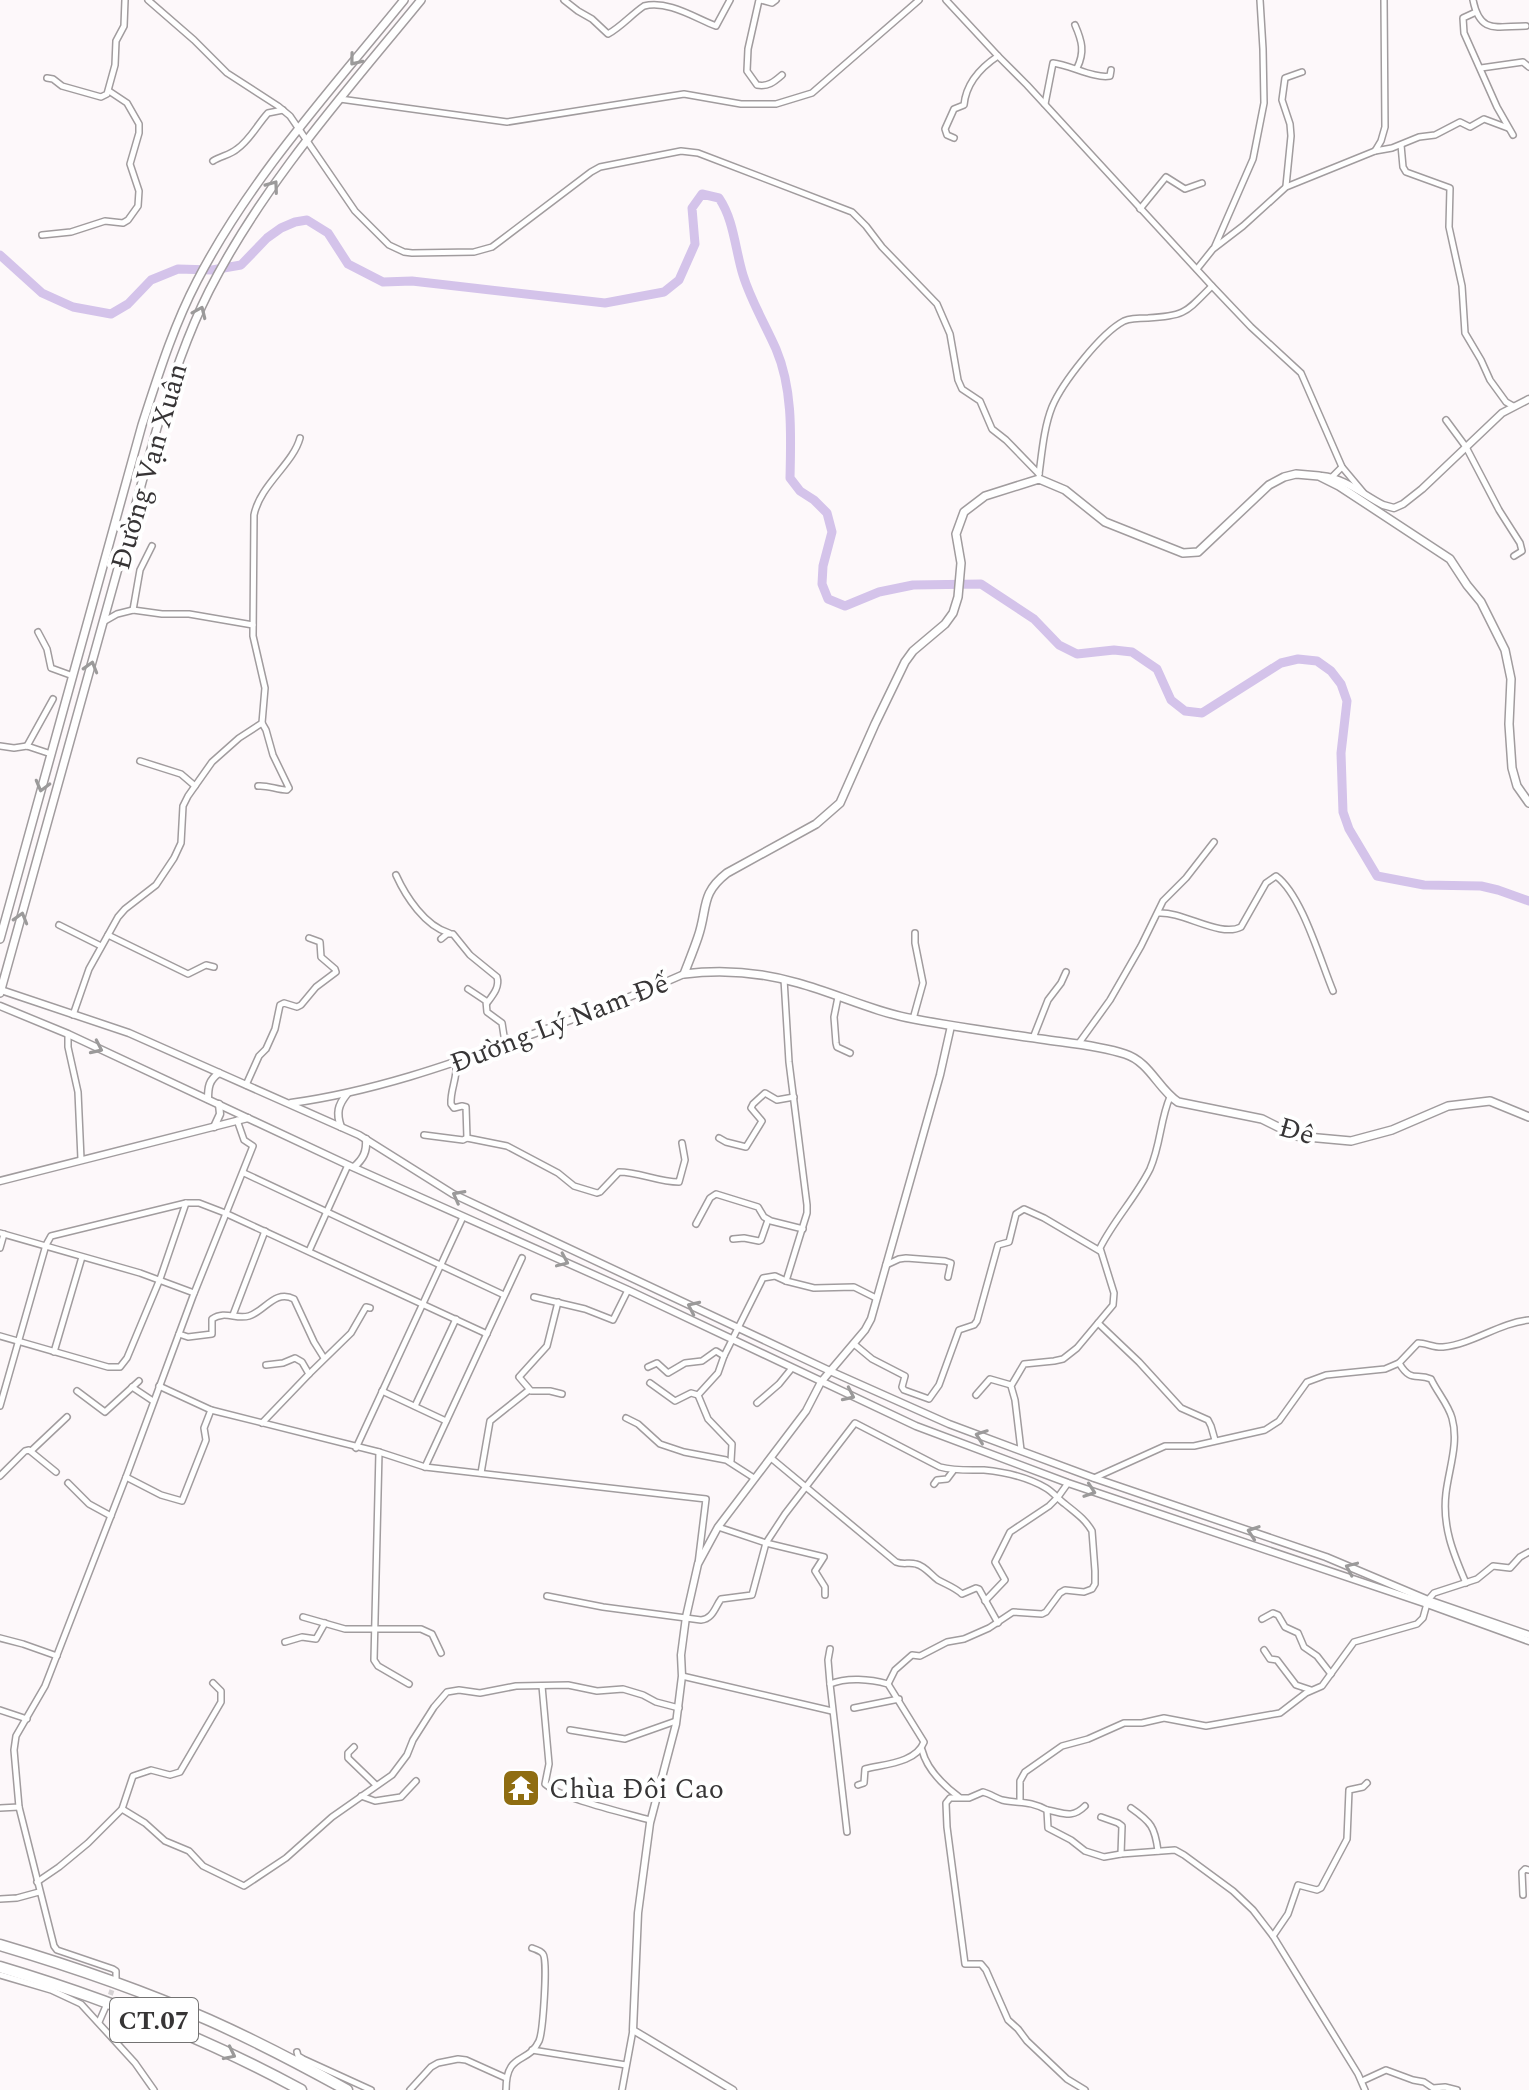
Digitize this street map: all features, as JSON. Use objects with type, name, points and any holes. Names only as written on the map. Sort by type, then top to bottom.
[{"type":"highway","name":"CT.07","points":[[0,1942],[37,1951],[211,2021],[347,2090]]},
{"type":"highway","name":"CT.07","points":[[0,1967],[136,2013],[202,2041],[301,2090]]},
{"type":"main road","name":"Đường Vạn Xuân","points":[[1,934],[142,425],[168,345],[216,246],[246,198],[404,0]]},
{"type":"main road","name":"Đường Vạn Xuân","points":[[0,991],[157,428],[178,364],[212,285],[258,207],[306,140],[421,0]]},
{"type":"main road","points":[[1039,477],[1065,490],[1105,522],[1172,549],[1193,554],[1277,480],[1296,474],[1319,476],[1444,554],[1481,602],[1502,645],[1511,679],[1509,724],[1512,768],[1517,786],[1529,803]]},
{"type":"main road","name":"Đường Lý Nam Đế","points":[[684,974],[699,934],[708,894],[714,884],[727,873],[816,824],[840,803],[905,662],[950,618],[958,597],[961,566],[956,534],[964,512],[985,496],[1039,477]]},
{"type":"main road","points":[[89,618],[103,622]]},
{"type":"main road","points":[[684,974],[731,970],[784,979],[883,1013],[1126,1054],[1149,1070],[1170,1097]]},
{"type":"main road","name":"Đê","points":[[1170,1097],[1188,1105],[1262,1119],[1296,1136],[1351,1141],[1392,1130],[1448,1106],[1490,1101],[1529,1117]]},
{"type":"street","points":[[47,78],[62,86],[101,97],[109,91],[116,41],[124,26],[125,0]]},
{"type":"street","points":[[148,0],[227,73],[284,110],[367,224],[389,245],[404,252],[483,250],[500,241],[600,167],[681,151],[698,153],[848,210],[857,216],[937,304],[950,334],[962,389],[980,401],[992,429],[1039,477]]},
{"type":"street","points":[[564,0],[608,34],[643,7],[656,3],[674,4],[716,26],[730,0]]},
{"type":"street","points":[[776,0],[770,3],[760,0],[748,49],[748,75],[761,86],[774,83],[782,75]]},
{"type":"street","points":[[339,99],[507,122],[684,94],[741,104],[776,104],[812,93],[919,0]]},
{"type":"street","points":[[946,0],[1251,327],[1301,373],[1342,467],[1366,496]]},
{"type":"street","points":[[1213,249],[1253,159],[1264,103],[1260,0]]},
{"type":"street","points":[[1375,151],[1385,127],[1384,0]]},
{"type":"street","points":[[1473,0],[1484,24],[1492,27],[1526,26]]},
{"type":"street","points":[[1476,12],[1465,15],[1462,21],[1464,33],[1513,135]]},
{"type":"street","points":[[1075,25],[1083,47],[1077,68]]},
{"type":"street","points":[[954,138],[947,135],[945,129],[952,112],[964,105],[968,87],[982,66],[998,56]]},
{"type":"street","points":[[1481,68],[1523,62],[1529,67]]},
{"type":"street","points":[[1045,104],[1053,63],[1103,77],[1110,76],[1111,70]]},
{"type":"street","points":[[1286,187],[1291,136],[1282,100],[1283,83],[1287,77],[1302,72]]},
{"type":"street","points":[[42,235],[71,232],[105,221],[123,223],[138,206],[139,191],[130,164],[139,124],[127,103],[109,91]]},
{"type":"street","points":[[213,161],[233,152],[248,139],[268,113],[284,110]]},
{"type":"street","points":[[1197,269],[1213,249],[1286,187],[1375,151],[1435,135],[1460,122],[1467,127],[1484,119],[1508,128]]},
{"type":"street","points":[[1401,145],[1406,172],[1451,189],[1449,227],[1462,286],[1465,333],[1490,380],[1504,400],[1513,406]]},
{"type":"street","points":[[1140,209],[1166,177],[1185,189],[1202,183]]},
{"type":"street","points":[[1039,477],[1053,405],[1096,345],[1126,320],[1183,313],[1212,286]]},
{"type":"street","points":[[1319,476],[1346,483],[1389,508],[1399,507],[1502,413],[1529,399]]},
{"type":"street","points":[[1446,420],[1466,447],[1523,548],[1521,553],[1514,556]]},
{"type":"street","points":[[258,786],[281,790],[289,788],[262,723],[265,688],[253,625],[255,509],[296,451],[300,438]]},
{"type":"street","points":[[1332,477],[1342,467]]},
{"type":"street","points":[[133,610],[140,570],[152,546]]},
{"type":"street","points":[[103,622],[133,610],[253,625]]},
{"type":"street","points":[[38,632],[47,649],[51,668],[73,676]]},
{"type":"street","points":[[27,746],[53,699]]},
{"type":"street","points":[[73,1015],[86,977],[122,912],[156,885],[174,858],[181,843],[183,806],[195,786],[212,762],[262,723]]},
{"type":"street","points":[[0,746],[27,746],[51,754]]},
{"type":"street","points":[[140,761],[181,774],[195,786]]},
{"type":"street","points":[[1079,1044],[1110,1000],[1167,896],[1186,878],[1214,842]]},
{"type":"street","points":[[396,875],[407,896],[432,924],[458,939],[470,955],[497,977],[499,982],[487,1003],[487,1012],[500,1020],[504,1036],[511,1042]]},
{"type":"street","points":[[1158,913],[1167,912],[1234,930],[1241,927],[1257,896],[1266,883],[1276,876],[1290,891],[1317,947],[1333,991]]},
{"type":"street","points":[[59,925],[101,947]]},
{"type":"street","points":[[441,939],[450,933]]},
{"type":"street","points":[[913,1019],[923,983],[915,933]]},
{"type":"street","points":[[108,935],[188,974],[206,965],[214,967]]},
{"type":"street","points":[[246,1085],[275,1029],[280,1005],[301,1005],[316,987],[336,972],[321,957],[320,942],[309,938]]},
{"type":"street","points":[[1033,1038],[1048,1000],[1066,972]]},
{"type":"street","name":"Đường Lý Nam Đế","points":[[287,1103],[326,1098],[456,1063],[684,974]]},
{"type":"street","points":[[784,979],[786,1035],[807,1200],[803,1229],[786,1281]]},
{"type":"street","points":[[468,989],[487,1003]]},
{"type":"street","points":[[0,991],[129,1033],[341,1127],[366,1139],[453,1194],[949,1424],[1094,1478],[1326,1557],[1428,1602]]},
{"type":"street","points":[[838,997],[834,1017],[836,1043],[837,1047],[850,1053]]},
{"type":"street","points":[[0,1006],[68,1034],[628,1290],[916,1426],[1068,1483],[1529,1638]]},
{"type":"street","points":[[698,1564],[718,1527],[806,1411],[821,1382],[871,1319],[951,1026]]},
{"type":"street","points":[[68,1034],[78,1092],[81,1159]]},
{"type":"street","points":[[456,1063],[451,1104],[454,1108],[466,1107],[467,1138]]},
{"type":"street","points":[[208,1099],[211,1080],[219,1073]]},
{"type":"street","points":[[341,1127],[339,1105],[347,1093]]},
{"type":"street","points":[[719,1138],[746,1147],[762,1121],[751,1108],[753,1104],[765,1093],[777,1100],[794,1097]]},
{"type":"street","points":[[1100,1251],[1152,1163],[1170,1097]]},
{"type":"street","points":[[214,1127],[220,1114],[218,1104]]},
{"type":"street","points":[[0,1181],[249,1118]]},
{"type":"street","points":[[116,1978],[113,1969],[55,1948],[51,1940],[19,1807],[15,1740],[45,1686],[225,1213],[244,1173],[253,1146],[244,1140],[237,1120]]},
{"type":"street","points":[[424,1135],[467,1138],[507,1146],[558,1173],[574,1186],[597,1193],[619,1172],[679,1182],[685,1160],[682,1143]]},
{"type":"street","points":[[309,1251],[351,1166],[364,1157],[366,1139]]},
{"type":"street","points":[[244,1173],[504,1295]]},
{"type":"street","points":[[696,1224],[710,1198],[716,1194],[758,1207],[768,1220],[803,1229]]},
{"type":"street","points":[[0,1336],[108,1367],[120,1367],[127,1358],[160,1279],[186,1203]]},
{"type":"street","points":[[0,1406],[51,1236],[186,1203],[199,1203],[225,1213],[487,1334]]},
{"type":"street","points":[[854,1344],[872,1359],[905,1376],[903,1389],[929,1399],[939,1385],[959,1330],[977,1321],[998,1245],[1009,1242],[1019,1211],[1024,1209],[1044,1218],[1100,1251],[1114,1299],[1109,1310],[1077,1348],[1063,1359],[1022,1365],[1011,1385],[1021,1450]]},
{"type":"street","points":[[356,1448],[463,1217]]},
{"type":"street","points":[[733,1239],[761,1240],[768,1220]]},
{"type":"street","points":[[233,1315],[265,1231]]},
{"type":"street","points":[[526,1245],[533,1232]]},
{"type":"street","points":[[0,1248],[2,1233],[160,1279],[194,1293]]},
{"type":"street","points":[[54,1352],[82,1257]]},
{"type":"street","points":[[425,1467],[522,1258]]},
{"type":"street","points":[[885,1266],[906,1258],[945,1261],[951,1263],[948,1277]]},
{"type":"street","points":[[698,1395],[718,1373],[763,1278],[769,1276],[814,1288],[854,1287],[876,1298]]},
{"type":"street","points":[[534,1297],[585,1309],[613,1320],[628,1290]]},
{"type":"street","points":[[179,1334],[188,1337],[212,1334],[214,1317],[252,1315],[278,1297],[288,1296],[294,1299],[324,1358]]},
{"type":"street","points":[[529,1390],[519,1377],[547,1346],[558,1302]]},
{"type":"street","points":[[262,1424],[351,1333],[366,1307],[370,1308]]},
{"type":"street","points":[[415,1406],[456,1319]]},
{"type":"street","points":[[1094,1478],[1165,1446],[1194,1446],[1272,1427],[1303,1386],[1312,1379],[1379,1371],[1399,1363],[1418,1343],[1442,1347],[1529,1320]]},
{"type":"street","points":[[1098,1323],[1181,1408],[1208,1420],[1215,1440]]},
{"type":"street","points":[[648,1367],[657,1363],[668,1373],[685,1363],[702,1361],[716,1351],[724,1356]]},
{"type":"street","points":[[266,1365],[295,1358],[302,1362],[309,1374]]},
{"type":"street","points":[[1399,1363],[1407,1374],[1431,1379],[1452,1418],[1455,1439],[1444,1519],[1466,1583]]},
{"type":"street","points":[[757,1403],[792,1368]]},
{"type":"street","points":[[976,1395],[990,1379],[1011,1385]]},
{"type":"street","points":[[77,1391],[106,1412],[139,1381]]},
{"type":"street","points":[[650,1383],[675,1401],[691,1393],[698,1395]]},
{"type":"street","points":[[159,1386],[211,1410],[379,1452],[425,1467],[706,1499],[681,1655],[679,1708],[650,1820],[638,1913],[633,2030],[622,2090]]},
{"type":"street","points":[[132,1387],[153,1401]]},
{"type":"street","points":[[481,1473],[490,1421],[529,1390],[562,1394]]},
{"type":"street","points":[[382,1391],[446,1421]]},
{"type":"street","points":[[698,1395],[708,1419],[732,1444],[731,1461]]},
{"type":"street","points":[[126,1477],[161,1495],[182,1501],[206,1440],[204,1428],[211,1410]]},
{"type":"street","points":[[31,1451],[67,1417]]},
{"type":"street","points":[[626,1418],[638,1424],[660,1444],[731,1461],[754,1478]]},
{"type":"street","points":[[547,1596],[603,1607],[708,1619],[721,1599],[752,1595],[766,1543],[855,1423],[928,1462],[953,1471],[992,1471],[1019,1476],[1047,1488],[1077,1512],[1091,1529],[1094,1587],[1084,1592],[1062,1591],[1042,1614],[1016,1611],[964,1639],[947,1642],[922,1656],[910,1656],[895,1670],[888,1684]]},
{"type":"street","points":[[0,1476],[25,1451],[31,1451],[56,1472]]},
{"type":"street","points":[[379,1452],[375,1663],[409,1684]]},
{"type":"street","points":[[771,1458],[896,1562],[918,1565],[962,1594],[979,1589],[998,1623]]},
{"type":"street","points":[[934,1484],[937,1480],[947,1479],[953,1471]]},
{"type":"street","points":[[68,1483],[89,1504],[111,1516]]},
{"type":"street","points":[[985,1601],[1005,1580],[995,1562],[1010,1532],[1041,1512],[1068,1483]]},
{"type":"street","points":[[718,1527],[824,1557],[815,1571],[825,1587],[825,1595]]},
{"type":"street","points":[[1020,1801],[1022,1776],[1062,1746],[1088,1739],[1124,1723],[1164,1718],[1206,1726],[1276,1714],[1322,1686],[1354,1642],[1417,1624],[1434,1593],[1480,1578],[1493,1566],[1510,1568],[1529,1552]]},
{"type":"street","points":[[1262,1619],[1273,1613],[1278,1615],[1285,1627],[1298,1633],[1306,1649],[1315,1653],[1331,1674]]},
{"type":"street","points":[[303,1617],[345,1629],[415,1628],[434,1637],[441,1653]]},
{"type":"street","points":[[285,1642],[302,1637],[316,1639],[325,1623]]},
{"type":"street","points":[[0,1638],[57,1656]]},
{"type":"street","points":[[830,1649],[832,1711],[847,1832]]},
{"type":"street","points":[[1264,1650],[1270,1659],[1277,1660],[1294,1684],[1312,1690]]},
{"type":"street","points":[[682,1676],[832,1711]]},
{"type":"street","points":[[830,1684],[849,1680],[888,1684],[924,1739],[922,1749],[927,1763],[942,1784],[960,1797]]},
{"type":"street","points":[[37,1882],[88,1843],[122,1809],[133,1776],[151,1770],[170,1775],[180,1772],[221,1702],[221,1691],[213,1683]]},
{"type":"street","points":[[122,1809],[145,1823],[165,1841],[189,1851],[203,1866],[243,1886],[289,1856],[332,1817],[398,1769],[420,1728],[447,1692],[480,1693],[516,1686],[568,1685],[597,1691],[623,1689],[679,1708]]},
{"type":"street","points":[[542,1686],[549,1764],[545,1784],[569,1796],[650,1820]]},
{"type":"street","points":[[854,1708],[899,1699]]},
{"type":"street","points":[[0,1710],[27,1719]]},
{"type":"street","points":[[570,1730],[625,1739],[676,1721]]},
{"type":"street","points":[[354,1747],[348,1758],[376,1785]]},
{"type":"street","points":[[858,1785],[864,1783],[865,1769],[904,1760],[922,1749]]},
{"type":"street","points":[[361,1795],[379,1801],[401,1797],[416,1781]]},
{"type":"street","points":[[1273,1936],[1288,1914],[1298,1885],[1317,1890],[1321,1888],[1347,1839],[1349,1790],[1367,1783]]},
{"type":"street","points":[[1085,1806],[1072,1815],[1020,1801],[1004,1800],[983,1792],[972,1798],[950,1798],[946,1803],[965,1964],[981,1964],[1008,2020],[1067,2079],[1085,2090]]},
{"type":"street","points":[[0,1808],[19,1807]]},
{"type":"street","points":[[1131,1808],[1153,1828],[1158,1851]]},
{"type":"street","points":[[1047,1810],[1048,1828],[1085,1851],[1100,1857],[1180,1852],[1229,1887],[1273,1936],[1365,2090]]},
{"type":"street","points":[[1101,1817],[1122,1826],[1121,1854]]},
{"type":"street","points":[[1523,1895],[1522,1872],[1529,1870]]},
{"type":"street","points":[[0,1899],[39,1892]]},
{"type":"street","points":[[506,2090],[511,2065],[532,2050],[541,2035],[545,1993],[544,1954],[532,1948]]},
{"type":"street","points":[[0,1975],[81,2004],[135,2063],[154,2090]]},
{"type":"street","points":[[99,2022],[106,2006]]},
{"type":"street","points":[[633,2030],[733,2090]]},
{"type":"street","points":[[532,2050],[626,2065]]},
{"type":"street","points":[[297,2052],[303,2059],[358,2087],[371,2090]]},
{"type":"street","points":[[410,2090],[431,2067],[458,2059],[506,2078]]},
{"type":"street","points":[[1362,2081],[1386,2070],[1433,2088],[1457,2090]]},
{"type":"waterway","points":[[0,255],[42,293],[73,307],[111,314],[128,304],[151,280],[178,269],[212,270],[241,265],[281,228],[307,220],[328,233],[348,264],[383,282],[412,281],[605,303],[664,292],[679,280],[695,244],[692,208],[702,194],[719,198],[731,225],[746,285],[782,364],[790,412],[790,478],[800,491],[827,513],[832,532],[823,566],[822,584],[828,599],[845,606],[879,592],[913,585],[981,584],[1034,619],[1059,645],[1077,654],[1114,650],[1132,652],[1157,669],[1171,700],[1185,711],[1202,713],[1281,663],[1298,659],[1317,661],[1331,671],[1341,684],[1347,701],[1341,753],[1343,812],[1349,829],[1377,876],[1424,885],[1481,886],[1529,901]]},
{"type":"tunnel","points":[[108,2002],[115,1981]]},
{"type":"place","name":"Chùa Đôi Cao","points":[[521,1788]]}]
